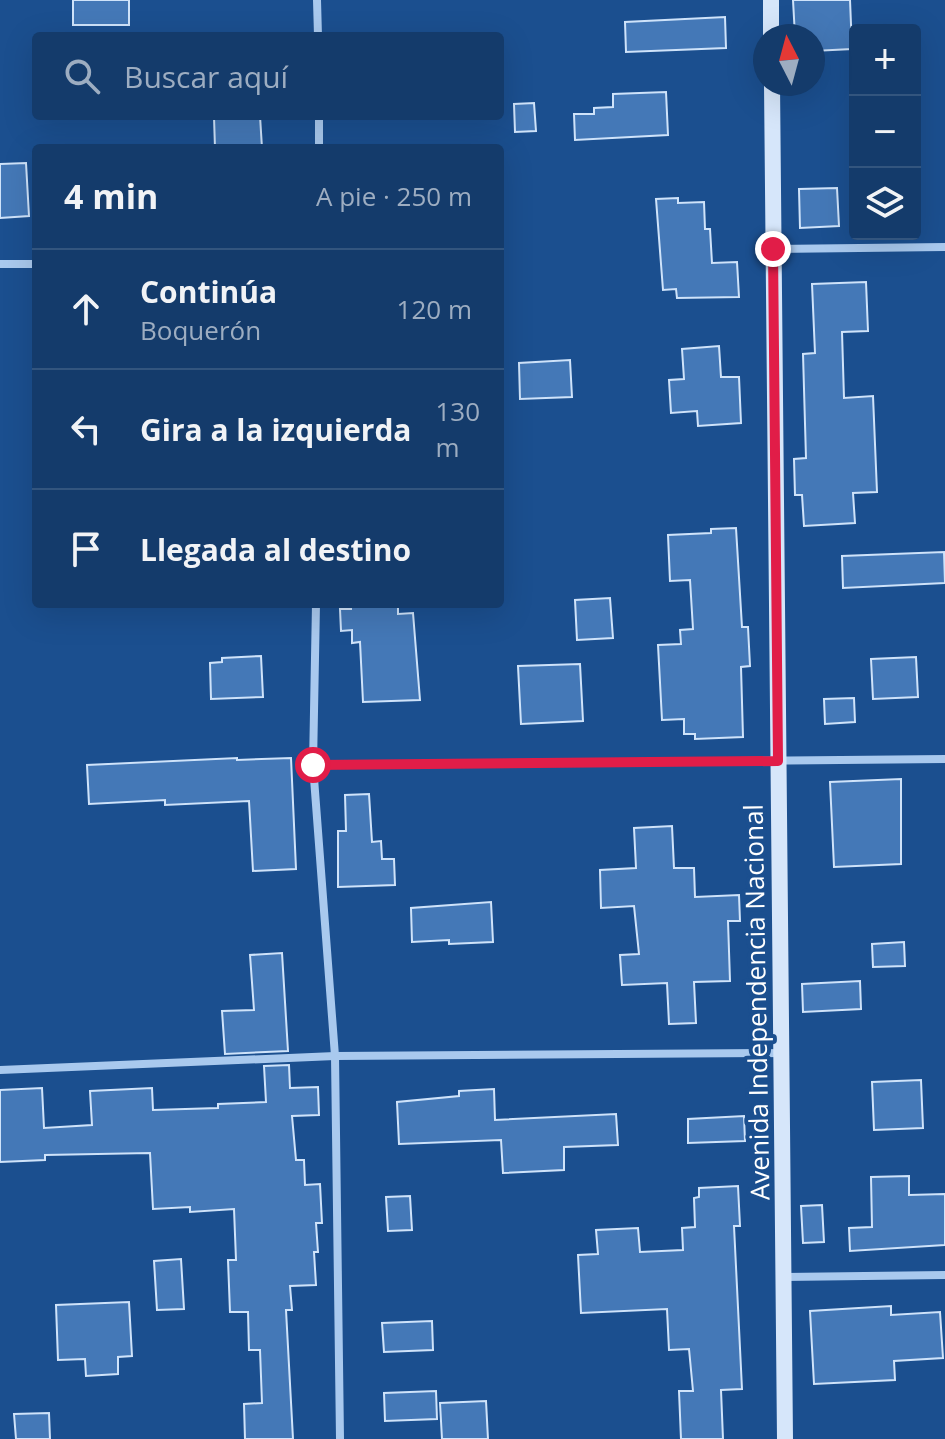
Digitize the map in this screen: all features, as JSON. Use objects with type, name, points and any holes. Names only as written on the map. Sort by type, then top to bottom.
[{"type":"main road","points":[[771,0],[771,24]]},
{"type":"main road","name":"Avenida Independencia Nacional","points":[[772,96],[785,1439]]},
{"type":"street","points":[[317,0],[318,32]]},
{"type":"street","points":[[319,120],[319,144]]},
{"type":"street","points":[[773,249],[945,247]]},
{"type":"street","points":[[0,264],[32,264]]},
{"type":"street","points":[[316,608],[313,765],[335,1056],[340,1439]]},
{"type":"street","points":[[313,765],[945,759]]},
{"type":"street","points":[[0,1070],[335,1056],[781,1053]]},
{"type":"street","points":[[783,1277],[945,1275]]},
{"type":"building","points":[[73,0],[129,0],[129,25],[73,25]]},
{"type":"building","points":[[793,0],[850,0],[849,49],[825,50],[825,24],[794,24]]},
{"type":"building","points":[[725,17],[726,48],[626,52],[625,22]]},
{"type":"building","points":[[666,92],[668,135],[575,140],[574,114],[594,114],[594,108],[613,107],[613,94]]},
{"type":"building","points":[[534,103],[536,131],[515,132],[514,104]]},
{"type":"building","points":[[214,120],[260,120],[262,144],[215,144]]},
{"type":"building","points":[[26,163],[29,216],[0,218],[0,164]]},
{"type":"building","points":[[837,188],[839,226],[800,228],[799,189]]},
{"type":"building","points":[[678,198],[678,203],[704,202],[705,229],[710,229],[712,263],[737,262],[739,297],[677,298],[676,289],[663,290],[656,199]]},
{"type":"building","points":[[866,282],[868,331],[842,332],[844,398],[873,396],[877,492],[853,493],[855,523],[804,526],[802,495],[795,495],[794,459],[806,458],[803,354],[815,353],[812,284]]},
{"type":"building","points":[[719,346],[721,377],[739,377],[741,423],[698,426],[697,411],[671,413],[669,380],[684,379],[682,349]]},
{"type":"building","points":[[570,360],[572,397],[520,399],[519,363]]},
{"type":"building","points":[[736,528],[742,627],[748,627],[750,666],[741,667],[743,737],[695,739],[695,734],[684,734],[684,719],[662,720],[658,645],[681,644],[680,630],[693,629],[690,580],[670,581],[668,535],[711,533],[711,529]]},
{"type":"building","points":[[944,552],[945,583],[843,588],[842,556]]},
{"type":"building","points":[[610,598],[613,638],[577,640],[575,600]]},
{"type":"building","points":[[398,608],[398,614],[413,613],[420,700],[363,702],[360,642],[352,643],[352,630],[341,631],[340,609]]},
{"type":"building","points":[[261,656],[263,697],[211,699],[210,663],[222,662],[222,658]]},
{"type":"building","points":[[916,657],[918,697],[873,699],[871,659]]},
{"type":"building","points":[[580,664],[583,721],[521,724],[518,666]]},
{"type":"building","points":[[854,698],[855,722],[825,724],[824,699]]},
{"type":"building","points":[[291,758],[296,869],[253,871],[249,801],[165,805],[165,800],[89,804],[87,765]]},
{"type":"building","points":[[901,779],[901,864],[834,867],[830,782]]},
{"type":"building","points":[[369,794],[372,842],[381,841],[382,859],[394,859],[395,885],[338,887],[338,831],[346,831],[345,795]]},
{"type":"building","points":[[672,826],[674,868],[694,868],[695,897],[739,895],[740,921],[728,921],[730,981],[694,982],[696,1023],[669,1024],[667,983],[622,985],[620,955],[639,954],[634,906],[601,908],[600,870],[636,868],[634,828]]},
{"type":"building","points":[[491,902],[493,942],[412,942],[411,908]]},
{"type":"building","points":[[904,942],[905,966],[873,967],[872,944]]},
{"type":"building","points":[[282,953],[288,1051],[225,1054],[222,1011],[254,1010],[250,955]]},
{"type":"building","points":[[860,981],[861,1009],[803,1012],[802,984]]},
{"type":"building","points":[[289,1065],[290,1088],[318,1087],[319,1115],[292,1116],[296,1160],[304,1160],[305,1185],[320,1184],[322,1223],[316,1223],[316,1285],[290,1286],[292,1310],[286,1310],[293,1439],[245,1439],[244,1404],[262,1403],[260,1350],[249,1350],[248,1312],[230,1312],[228,1260],[236,1260],[234,1209],[190,1212],[190,1207],[153,1209],[150,1153],[45,1155],[45,1160],[0,1162],[0,1090],[42,1088],[44,1128],[92,1125],[90,1091],[152,1088],[153,1110],[218,1108],[218,1104],[266,1102],[264,1066]]},
{"type":"building","points":[[921,1080],[923,1128],[874,1130],[872,1082]]},
{"type":"building","points":[[494,1089],[495,1120],[616,1114],[618,1145],[564,1147],[564,1170],[503,1173],[501,1140],[399,1144],[397,1102],[459,1096],[459,1091]]},
{"type":"building","points":[[744,1116],[745,1141],[688,1143],[688,1119]]},
{"type":"building","points":[[909,1176],[909,1195],[945,1194],[945,1245],[850,1251],[849,1228],[872,1227],[871,1177]]},
{"type":"building","points":[[738,1186],[740,1226],[734,1226],[742,1389],[721,1390],[723,1439],[681,1439],[679,1391],[693,1391],[689,1349],[669,1350],[667,1309],[581,1313],[578,1255],[598,1254],[596,1230],[638,1228],[640,1252],[683,1250],[682,1228],[695,1227],[694,1198],[699,1197],[699,1188]]},
{"type":"building","points":[[410,1196],[412,1230],[388,1231],[386,1197]]},
{"type":"building","points":[[822,1205],[824,1242],[803,1243],[801,1206]]},
{"type":"building","points":[[181,1259],[184,1309],[157,1310],[154,1261]]},
{"type":"building","points":[[129,1302],[132,1356],[118,1357],[118,1374],[86,1376],[85,1359],[58,1360],[56,1305]]},
{"type":"building","points":[[891,1306],[891,1315],[940,1312],[943,1358],[894,1361],[895,1380],[814,1384],[810,1311]]},
{"type":"building","points":[[432,1321],[433,1350],[384,1352],[382,1323]]},
{"type":"building","points":[[436,1391],[437,1419],[385,1421],[384,1393]]},
{"type":"building","points":[[486,1401],[488,1439],[442,1439],[440,1403]]},
{"type":"building","points":[[49,1413],[50,1439],[16,1439],[14,1414]]},
{"type":"route","points":[[313,765],[778,761],[773,249]]}]
